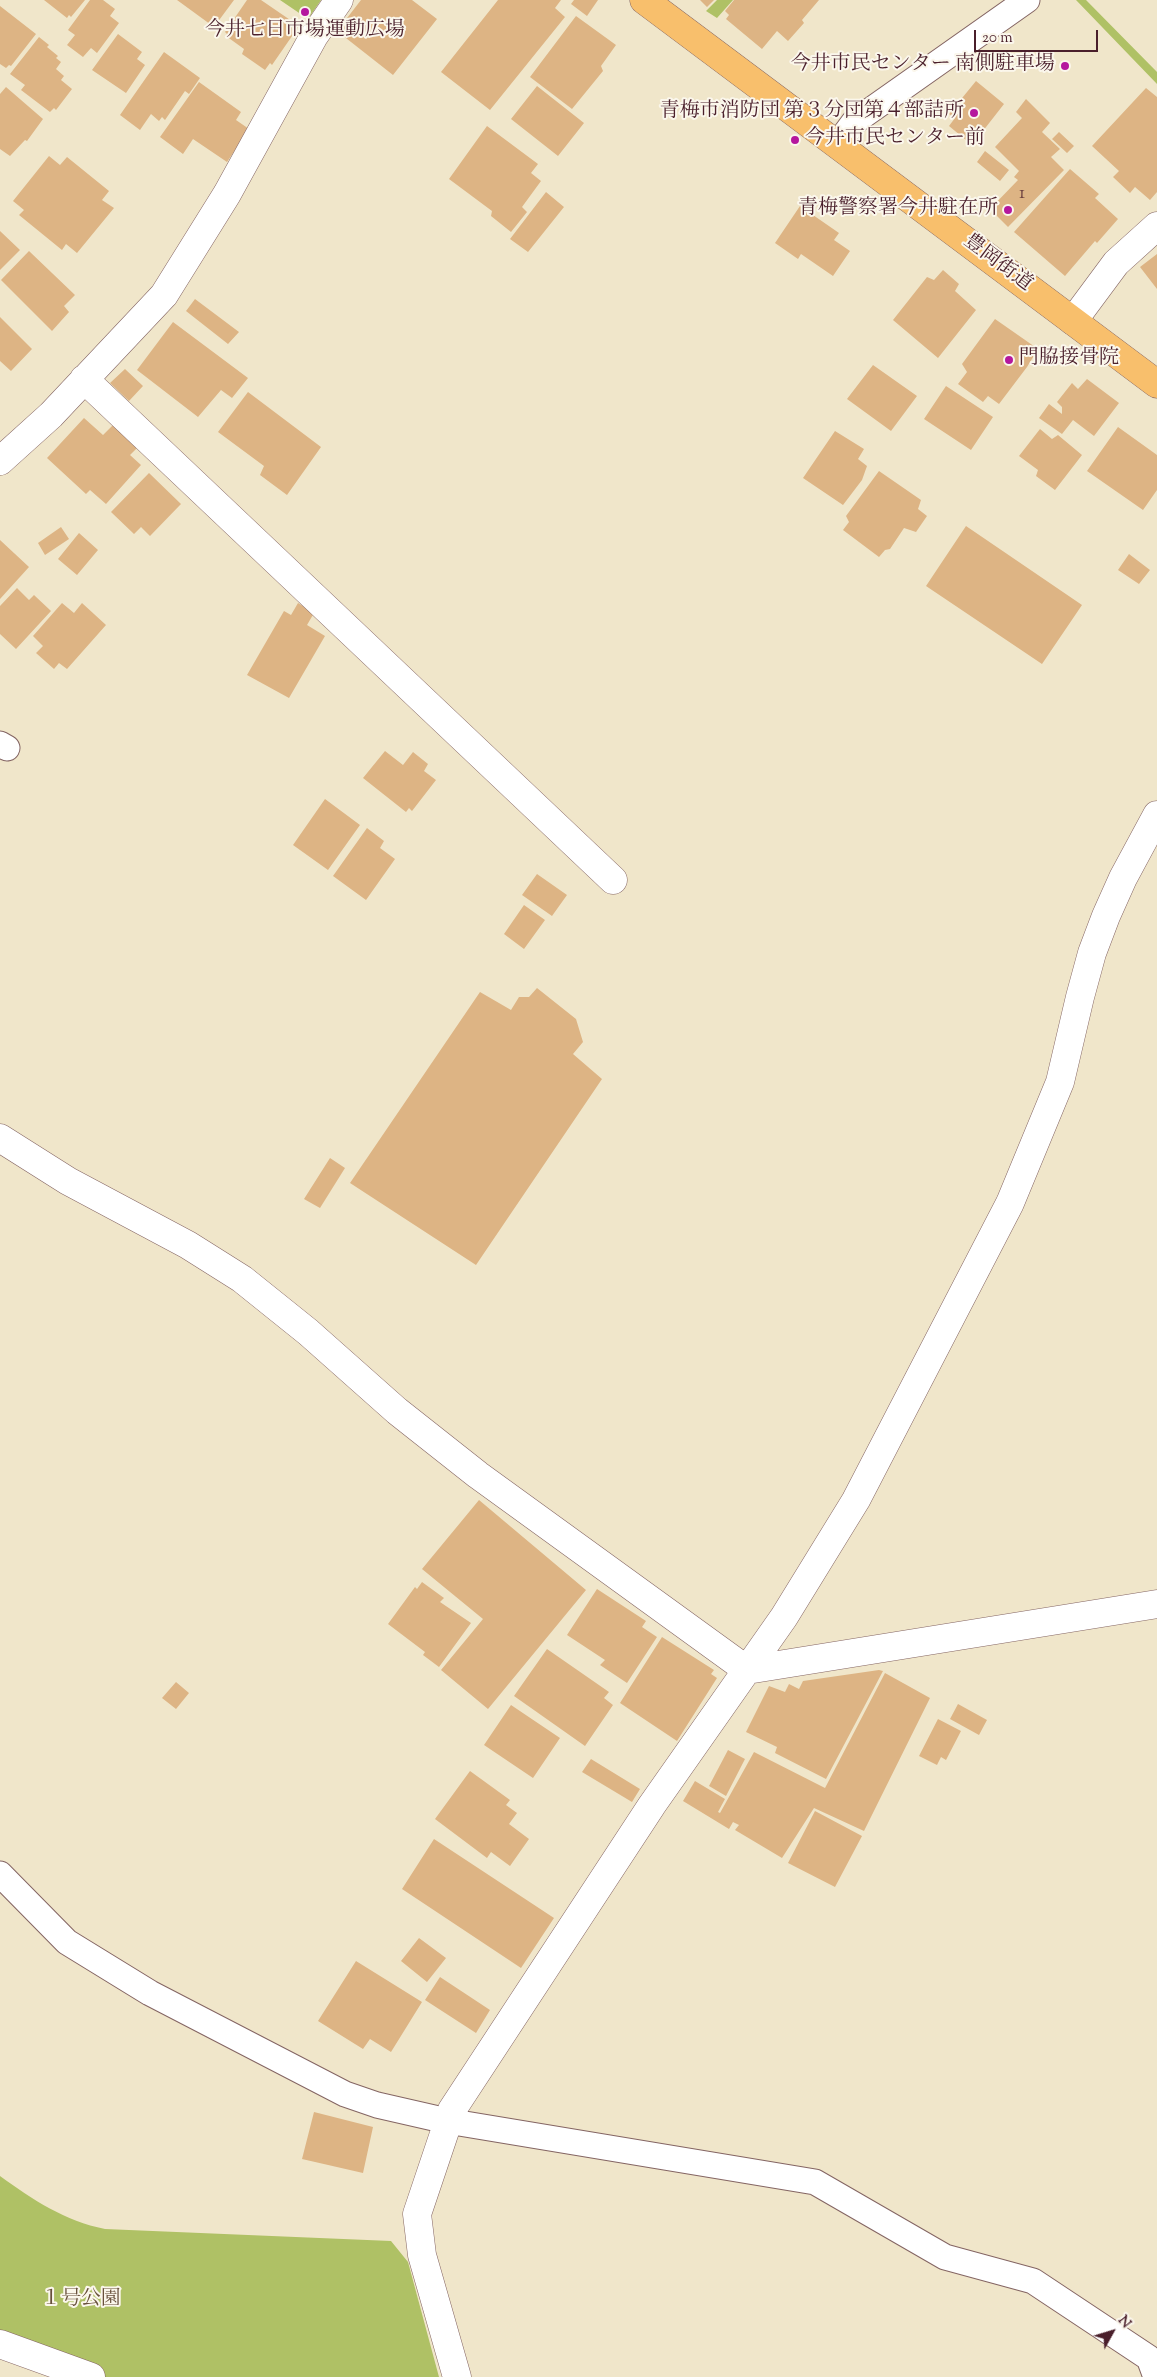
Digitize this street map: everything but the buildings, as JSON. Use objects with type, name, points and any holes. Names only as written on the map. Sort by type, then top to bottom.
[{"type":"main road","name":"豊岡街道","points":[[644,0],[1157,384]]},
{"type":"street","points":[[0,461],[51,415],[164,295],[227,194],[314,36],[339,0]]},
{"type":"street","points":[[1072,321],[1116,263],[1139,240],[1157,226]]},
{"type":"street","points":[[84,379],[613,880]]},
{"type":"street","points":[[457,2377],[422,2255],[417,2214],[447,2121],[452,2110],[646,1814],[784,1618],[856,1500],[1010,1203],[1060,1082],[1080,997],[1102,925],[1123,878],[1157,815]]},
{"type":"street","points":[[0,1138],[68,1181],[188,1245],[242,1280],[308,1332],[398,1412],[478,1475],[748,1670],[1157,1604]]},
{"type":"street","points":[[0,2344],[91,2377]]},
{"type":"lane","points":[[837,145],[854,122],[1027,0]]},
{"type":"lane","points":[[0,1874],[67,1942],[150,1992],[345,2094],[377,2105],[447,2121],[815,2182],[945,2257],[1033,2280],[1149,2358],[1156,2377]]},
{"type":"green space","name":"今井七日市場運動広場","points":[[280,0],[321,0],[308,19]]},
{"type":"green space","points":[[717,0],[733,0],[717,18],[706,11]]},
{"type":"green space","points":[[1076,0],[1086,0],[1157,72],[1157,84]]},
{"type":"green space","name":"１号公園","points":[[0,2176],[63,2215],[76,2221],[105,2229],[391,2241],[408,2262],[439,2377],[57,2377],[0,2339]]},
{"type":"place","name":"今井七日市場運動広場","points":[[305,12]]},
{"type":"place","name":"今井市民センター 南側駐車場","points":[[1065,66]]},
{"type":"place","name":"青梅市消防団 第３分団第４部詰所","points":[[974,113]]},
{"type":"place","name":"今井市民センター前","points":[[795,140]]},
{"type":"place","name":"青梅警察署今井駐在所","points":[[1008,210]]},
{"type":"place","name":"門脇接骨院","points":[[1009,360]]}]
